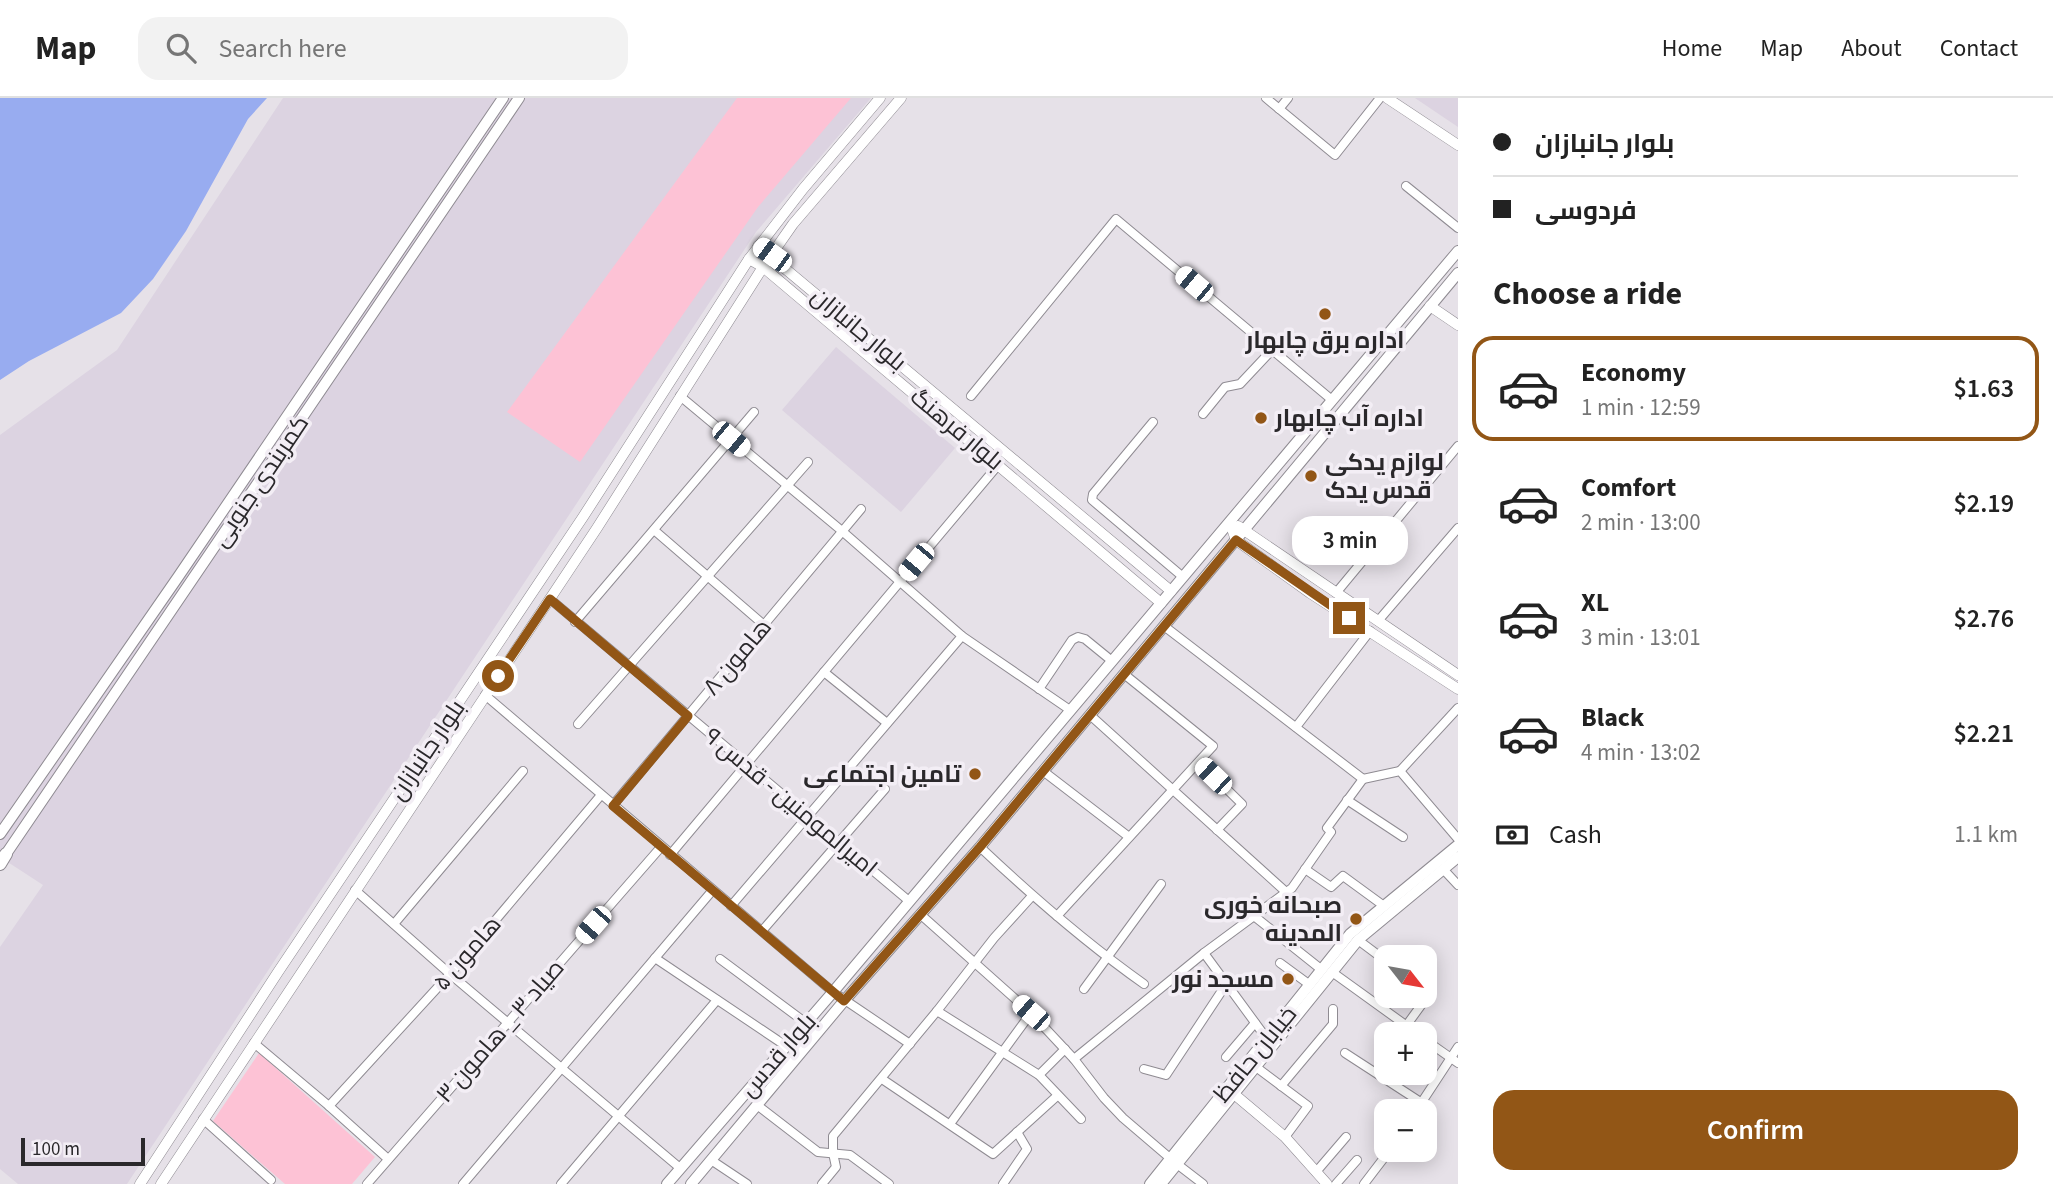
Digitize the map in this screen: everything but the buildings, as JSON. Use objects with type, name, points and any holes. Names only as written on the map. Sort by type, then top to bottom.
[{"type":"main road","name":"کمربندی جنوبی","points":[[0,834],[57,755],[503,98]]},
{"type":"main road","name":"کمربندی جنوبی","points":[[3,859],[519,98]]},
{"type":"main road","name":"بلوار قدس","points":[[667,1184],[833,992],[1458,251]]},
{"type":"main road","name":"بلوار قدس","points":[[691,1184],[844,1001],[980,847],[1458,272]]},
{"type":"main road","points":[[1332,400],[1344,410]]},
{"type":"main road","points":[[57,755],[68,763]]},
{"type":"main road","points":[[11,818],[24,827]]},
{"type":"main road","name":"خیابان حافظ","points":[[1150,1184],[1234,1094],[1327,971],[1350,934],[1458,845]]},
{"type":"main road","name":"خیابان حافظ","points":[[1161,1184],[1174,1161],[1310,985],[1358,940],[1458,857]]},
{"type":"street","name":"بلوار جانبازان","points":[[140,1184],[278,972],[583,517],[749,259],[803,189],[880,98]]},
{"type":"street","name":"بلوار جانبازان","points":[[162,1183],[597,528],[762,267],[793,224],[901,98]]},
{"type":"street","points":[[1266,98],[1335,155],[1380,98]]},
{"type":"street","points":[[1279,109],[1288,98]]},
{"type":"street","points":[[1387,98],[1458,145]]},
{"type":"street","points":[[1406,186],[1458,228]]},
{"type":"street","points":[[971,396],[1116,219],[1332,400]]},
{"type":"street","name":"بلوار جانبازان","points":[[758,246],[1171,591]]},
{"type":"street","name":"بلوار فرهنگ","points":[[749,259],[999,464],[1161,603]]},
{"type":"street","points":[[791,292],[791,282],[800,280]]},
{"type":"street","points":[[1430,306],[1458,325]]},
{"type":"street","points":[[1203,414],[1224,387],[1240,384],[1272,350]]},
{"type":"street","points":[[680,396],[842,531],[962,636],[1070,710]]},
{"type":"street","points":[[575,622],[754,412]]},
{"type":"street","points":[[1153,422],[1093,494],[1092,500],[1183,577]]},
{"type":"street","points":[[1336,593],[1458,446]]},
{"type":"street","points":[[578,724],[807,462]]},
{"type":"street","points":[[670,855],[999,464]]},
{"type":"street","name":"هامون ۸","points":[[613,806],[861,509]]},
{"type":"street","points":[[583,517],[597,528]]},
{"type":"street","points":[[1230,523],[1245,529],[1336,593],[1456,670]]},
{"type":"street","points":[[1230,523],[1236,540],[1310,593],[1458,689]]},
{"type":"street","points":[[1378,621],[1458,528]]},
{"type":"street","points":[[654,530],[764,625]]},
{"type":"street","name":"امیرالمومنین - قدس ۹","points":[[550,599],[909,901]]},
{"type":"street","points":[[1164,626],[1363,779]]},
{"type":"street","points":[[1296,727],[1370,631]]},
{"type":"street","points":[[731,906],[962,636]]},
{"type":"street","points":[[1039,689],[1072,640],[1078,637],[1085,639],[1112,661]]},
{"type":"street","points":[[824,672],[887,723]]},
{"type":"street","points":[[1057,916],[1213,746],[1124,674]]},
{"type":"street","points":[[485,695],[833,992],[910,1044]]},
{"type":"street","points":[[1074,1059],[1204,953],[1292,888],[1331,832],[1327,828],[1363,779],[1400,771],[1458,708]]},
{"type":"street","points":[[1090,715],[1286,892]]},
{"type":"street","points":[[1199,762],[1242,804],[1217,830]]},
{"type":"street","points":[[394,924],[523,771]]},
{"type":"street","points":[[1043,771],[1129,837]]},
{"type":"street","points":[[1400,771],[1458,839]]},
{"type":"street","points":[[762,931],[885,789]]},
{"type":"street","name":"هامون ۵","points":[[329,1106],[450,974],[601,795]]},
{"type":"street","points":[[1347,800],[1403,837]]},
{"type":"street","name":"صیاد ۳ _ هامون ۳","points":[[367,1184],[661,847]]},
{"type":"street","points":[[980,847],[1032,896],[1144,984]]},
{"type":"street","points":[[1305,869],[1331,887],[1343,876],[1384,906]]},
{"type":"street","points":[[1443,869],[1458,886]]},
{"type":"street","points":[[1084,989],[1161,884]]},
{"type":"street","points":[[355,890],[507,1023],[680,1168]]},
{"type":"street","points":[[463,1184],[712,891]]},
{"type":"street","points":[[822,1184],[836,1167],[833,1136],[1032,896]]},
{"type":"street","points":[[920,914],[1031,1013],[1065,1048],[1114,1108],[1203,1184]]},
{"type":"street","points":[[1254,916],[1400,1022]]},
{"type":"street","points":[[1358,940],[1374,952]]},
{"type":"street","points":[[1204,953],[1267,1039]]},
{"type":"street","points":[[655,958],[786,1046]]},
{"type":"street","points":[[720,959],[806,1023]]},
{"type":"street","points":[[1280,963],[1310,985]]},
{"type":"street","points":[[278,972],[294,982]]},
{"type":"street","points":[[1144,1069],[1166,1075],[1227,983]]},
{"type":"street","points":[[561,1184],[717,1000]]},
{"type":"street","points":[[1281,1086],[1333,1024],[1333,1009]]},
{"type":"street","points":[[937,1011],[1039,1075],[1081,1119]]},
{"type":"street","points":[[950,1124],[1031,1013]]},
{"type":"street","points":[[1226,1057],[1255,1023]]},
{"type":"street","points":[[254,1042],[388,1159]]},
{"type":"street","points":[[1425,1099],[1455,1061],[1458,1047]]},
{"type":"street","points":[[1039,1075],[1065,1048]]},
{"type":"street","points":[[1437,1048],[1455,1061]]},
{"type":"street","points":[[1345,1053],[1416,1099]]},
{"type":"street","points":[[1256,1066],[1308,1106],[1285,1137]]},
{"type":"street","points":[[882,1079],[993,1154],[1057,1096]]},
{"type":"street","points":[[1234,1094],[1285,1137],[1327,1184]]},
{"type":"street","points":[[757,1105],[818,1152],[850,1155],[889,1184]]},
{"type":"street","points":[[203,1119],[271,1183]]},
{"type":"street","points":[[1003,1184],[1027,1149],[1017,1132]]},
{"type":"street","points":[[1316,1172],[1346,1137]]},
{"type":"street","points":[[711,1160],[747,1184]]},
{"type":"street","points":[[1336,1184],[1357,1160]]},
{"type":"street","points":[[1364,1184],[1381,1162]]},
{"type":"street","points":[[148,1171],[162,1183]]},
{"type":"shaded area","points":[[283,98],[871,98],[756,232],[127,1184],[18,1184],[0,1169],[0,947],[43,885],[0,857],[0,435],[117,350]]},
{"type":"shaded area","points":[[737,98],[851,98],[758,207],[580,462],[507,412]]},
{"type":"shaded area","points":[[1415,98],[1458,98],[1458,127]]},
{"type":"shaded area","points":[[836,347],[955,448],[901,512],[782,410]]},
{"type":"shaded area","points":[[259,1053],[375,1157],[352,1184],[285,1184],[213,1121]]},
{"type":"water","points":[[0,98],[267,98],[248,119],[186,231],[153,279],[121,313],[29,361],[0,380]]},
{"type":"place","name":"اداره برق چابهار","points":[[1325,314]]},
{"type":"place","name":"اداره آب چابهار","points":[[1261,418]]},
{"type":"place","name":"لوازم یدکی قدس یدک","points":[[1311,476]]},
{"type":"place","name":"تامین اجتماعی","points":[[975,774]]},
{"type":"place","name":"صبحانه خوری المدینه","points":[[1356,919]]},
{"type":"place","name":"مسجد نور","points":[[1288,979]]},
{"type":"route","points":[[498,676],[550,599],[688,716],[613,806],[844,1001],[980,847],[1236,540],[1349,618]]}]
